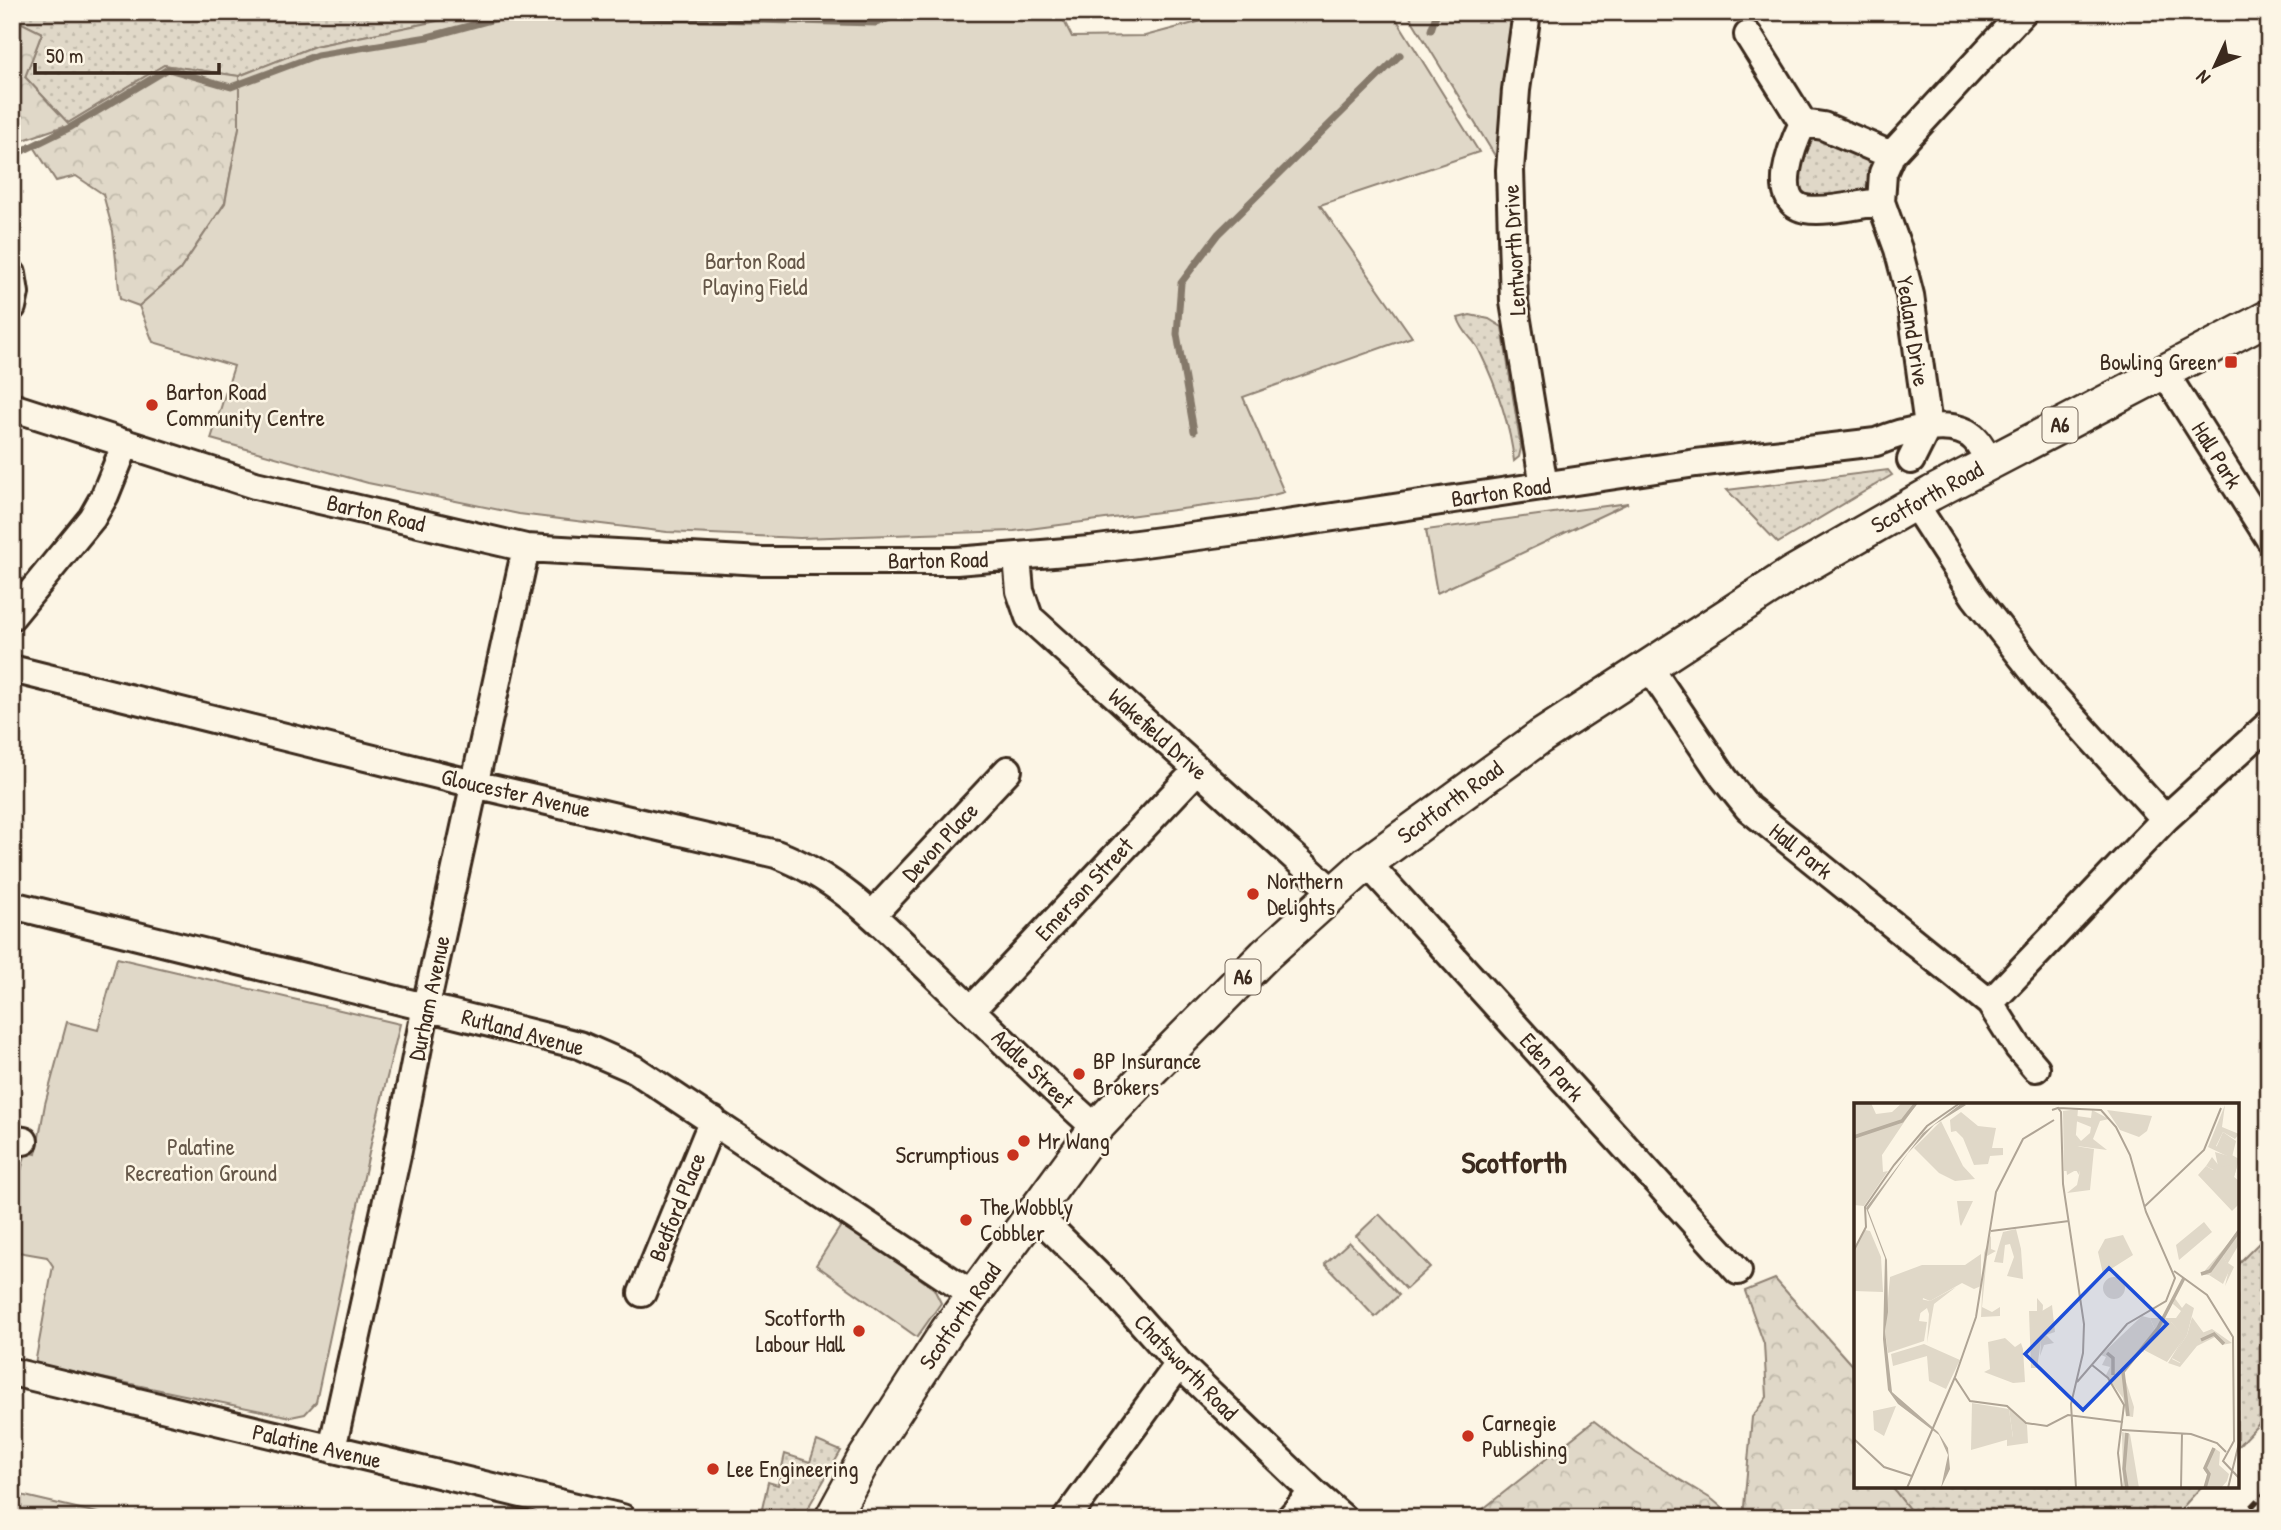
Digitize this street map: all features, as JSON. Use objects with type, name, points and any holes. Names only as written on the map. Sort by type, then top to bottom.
[{"type":"main road","name":"Scotforth Road","points":[[832,1518],[863,1461],[913,1383],[1096,1128],[1265,955],[1367,863],[1497,766],[1791,574],[1923,498],[2269,317]]},
{"type":"street","name":"Lentworth Drive","points":[[1527,12],[1516,90],[1510,170],[1514,302],[1544,486]]},
{"type":"street","name":"Yealand Drive","points":[[1927,428],[1910,295],[1898,249],[1881,202],[1883,173],[1891,155],[2023,12]]},
{"type":"street","points":[[1748,34],[1803,124]]},
{"type":"street","points":[[1803,124],[1823,126],[1891,155]]},
{"type":"street","points":[[1803,124],[1791,151],[1787,169],[1787,191],[1792,202],[1802,208],[1814,209],[1881,202]]},
{"type":"street","points":[[12,274],[15,293],[12,307]]},
{"type":"street","name":"Hall Park","points":[[2164,372],[2269,538]]},
{"type":"street","name":"Barton Road","points":[[12,407],[255,485],[526,548],[762,561],[945,561],[1017,557],[1259,528],[1696,463],[1876,442],[1899,433],[1927,428],[1964,432],[1975,439],[1990,462]]},
{"type":"street","points":[[1927,428],[1912,460],[1923,498],[1975,597],[2047,689],[2165,819]]},
{"type":"street","points":[[1876,442],[1912,460]]},
{"type":"street","points":[[12,616],[92,518],[106,495],[125,443]]},
{"type":"street","name":"Durham Avenue","points":[[332,1449],[526,548]]},
{"type":"street","name":"Wakefield Drive","points":[[1017,557],[1020,591],[1029,617],[1333,892]]},
{"type":"street","name":"Hall Park","points":[[1649,667],[1724,778],[1748,808],[1990,1003],[2036,1068]]},
{"type":"street","name":"Gloucester Avenue","points":[[12,669],[474,784],[776,854],[799,862],[826,878],[872,915],[971,1010]]},
{"type":"street","points":[[1990,1003],[2165,819],[2269,724]]},
{"type":"street","name":"Devon Place","points":[[872,915],[1008,770]]},
{"type":"street","name":"Emerson Street","points":[[971,1010],[1197,770]]},
{"type":"street","name":"Eden Park","points":[[1367,863],[1738,1271]]},
{"type":"street","name":"Rutland Avenue","points":[[12,905],[579,1045],[634,1069],[974,1296]]},
{"type":"street","name":"Addle Street","points":[[971,1010],[1096,1128]]},
{"type":"street","name":"Bedford Place","points":[[642,1293],[713,1120]]},
{"type":"street","name":"Chatsworth Road","points":[[1034,1212],[1112,1289],[1180,1364],[1343,1518]]},
{"type":"street","points":[[1066,1518],[1180,1364]]},
{"type":"street","name":"Palatine Avenue","points":[[12,1372],[622,1518]]},
{"type":"street","points":[[1290,1518],[1313,1492]]},
{"type":"green space","points":[[12,12],[481,12],[315,46],[239,76],[164,65],[68,123],[25,77],[42,33],[12,19]]},
{"type":"green space","name":"Barton Road Playing Field","points":[[481,12],[1024,15],[1063,19],[1072,37],[1145,36],[1209,19],[1218,12],[1392,12],[1479,152],[1320,205],[1412,337],[1243,397],[1284,492],[1258,499],[1014,531],[800,538],[667,532],[519,514],[368,483],[211,439],[234,366],[153,342],[139,306],[180,270],[225,203],[239,128],[239,76],[315,46]]},
{"type":"green space","points":[[1407,12],[1516,12],[1497,159]]},
{"type":"green space","points":[[12,18],[42,33],[25,77],[68,123],[164,65],[239,76],[239,128],[225,203],[180,270],[139,306],[120,299],[113,231],[103,194],[76,176],[56,181],[33,145],[64,126],[12,144]]},
{"type":"green space","points":[[1812,133],[1873,158],[1876,186],[1866,194],[1813,200],[1799,192],[1796,180],[1806,138]]},
{"type":"green space","points":[[1470,315],[1489,319],[1502,327],[1521,448],[1519,457],[1514,461],[1506,419],[1491,377],[1479,350],[1458,318]]},
{"type":"green space","points":[[1888,470],[1892,475],[1778,543],[1727,490]]},
{"type":"green space","points":[[1628,503],[1437,593],[1426,530]]},
{"type":"green space","name":"Palatine Recreation Ground","points":[[117,958],[400,1024],[372,1139],[316,1402],[305,1414],[291,1417],[35,1364],[53,1266],[47,1257],[12,1251],[12,1204],[26,1152],[36,1154],[45,1104],[67,1022],[98,1030]]},
{"type":"green space","points":[[1379,1214],[1430,1267],[1406,1289],[1356,1236]]},
{"type":"green space","points":[[844,1221],[934,1289],[941,1303],[917,1337],[816,1265]]},
{"type":"green space","points":[[2269,1233],[2269,1413],[2239,1445],[2239,1263]]},
{"type":"green space","points":[[1349,1242],[1399,1295],[1375,1317],[1325,1264]]},
{"type":"green space","points":[[1775,1279],[1854,1368],[1854,1488],[1893,1488],[1916,1518],[1743,1518],[1752,1417],[1767,1397],[1764,1344],[1745,1291]]},
{"type":"green space","points":[[1594,1421],[1636,1453],[1713,1500],[1734,1518],[1492,1518],[1483,1509]]},
{"type":"green space","points":[[817,1441],[841,1451],[805,1513],[801,1518],[760,1518],[768,1482],[778,1485],[785,1454],[810,1462]]},
{"type":"green space","points":[[1893,1488],[2200,1488],[2173,1518],[1916,1518]]},
{"type":"green space","points":[[12,1493],[119,1518],[12,1518]]},
{"type":"waterway","points":[[12,156],[71,127],[168,69],[231,87],[317,55],[428,37],[520,12]]},
{"type":"waterway","points":[[584,12],[664,18],[876,23],[907,12]]},
{"type":"waterway","points":[[1431,30],[1437,12]]},
{"type":"waterway","points":[[1194,431],[1177,334],[1181,283],[1218,234],[1400,55]]},
{"type":"railway","points":[[2241,1518],[2269,1489]]},
{"type":"railway","points":[[2264,1518],[2269,1513]]},
{"type":"place","name":"Bowling Green","points":[[2231,362]]},
{"type":"place","name":"Barton Road Community Centre","points":[[152,405]]},
{"type":"place","name":"Northern Delights","points":[[1253,894]]},
{"type":"place","name":"BP Insurance Brokers","points":[[1079,1074]]},
{"type":"place","name":"Mr Wang","points":[[1024,1141]]},
{"type":"place","name":"Scrumptious","points":[[1013,1155]]},
{"type":"place","name":"The Wobbly Cobbler","points":[[966,1220]]},
{"type":"place","name":"Scotforth Labour Hall","points":[[859,1331]]},
{"type":"place","name":"Carnegie Publishing","points":[[1468,1436]]},
{"type":"place","name":"Lee Engineering","points":[[713,1469]]},
{"type":"district","name":"Scotforth","points":[[1514,1163]]}]
